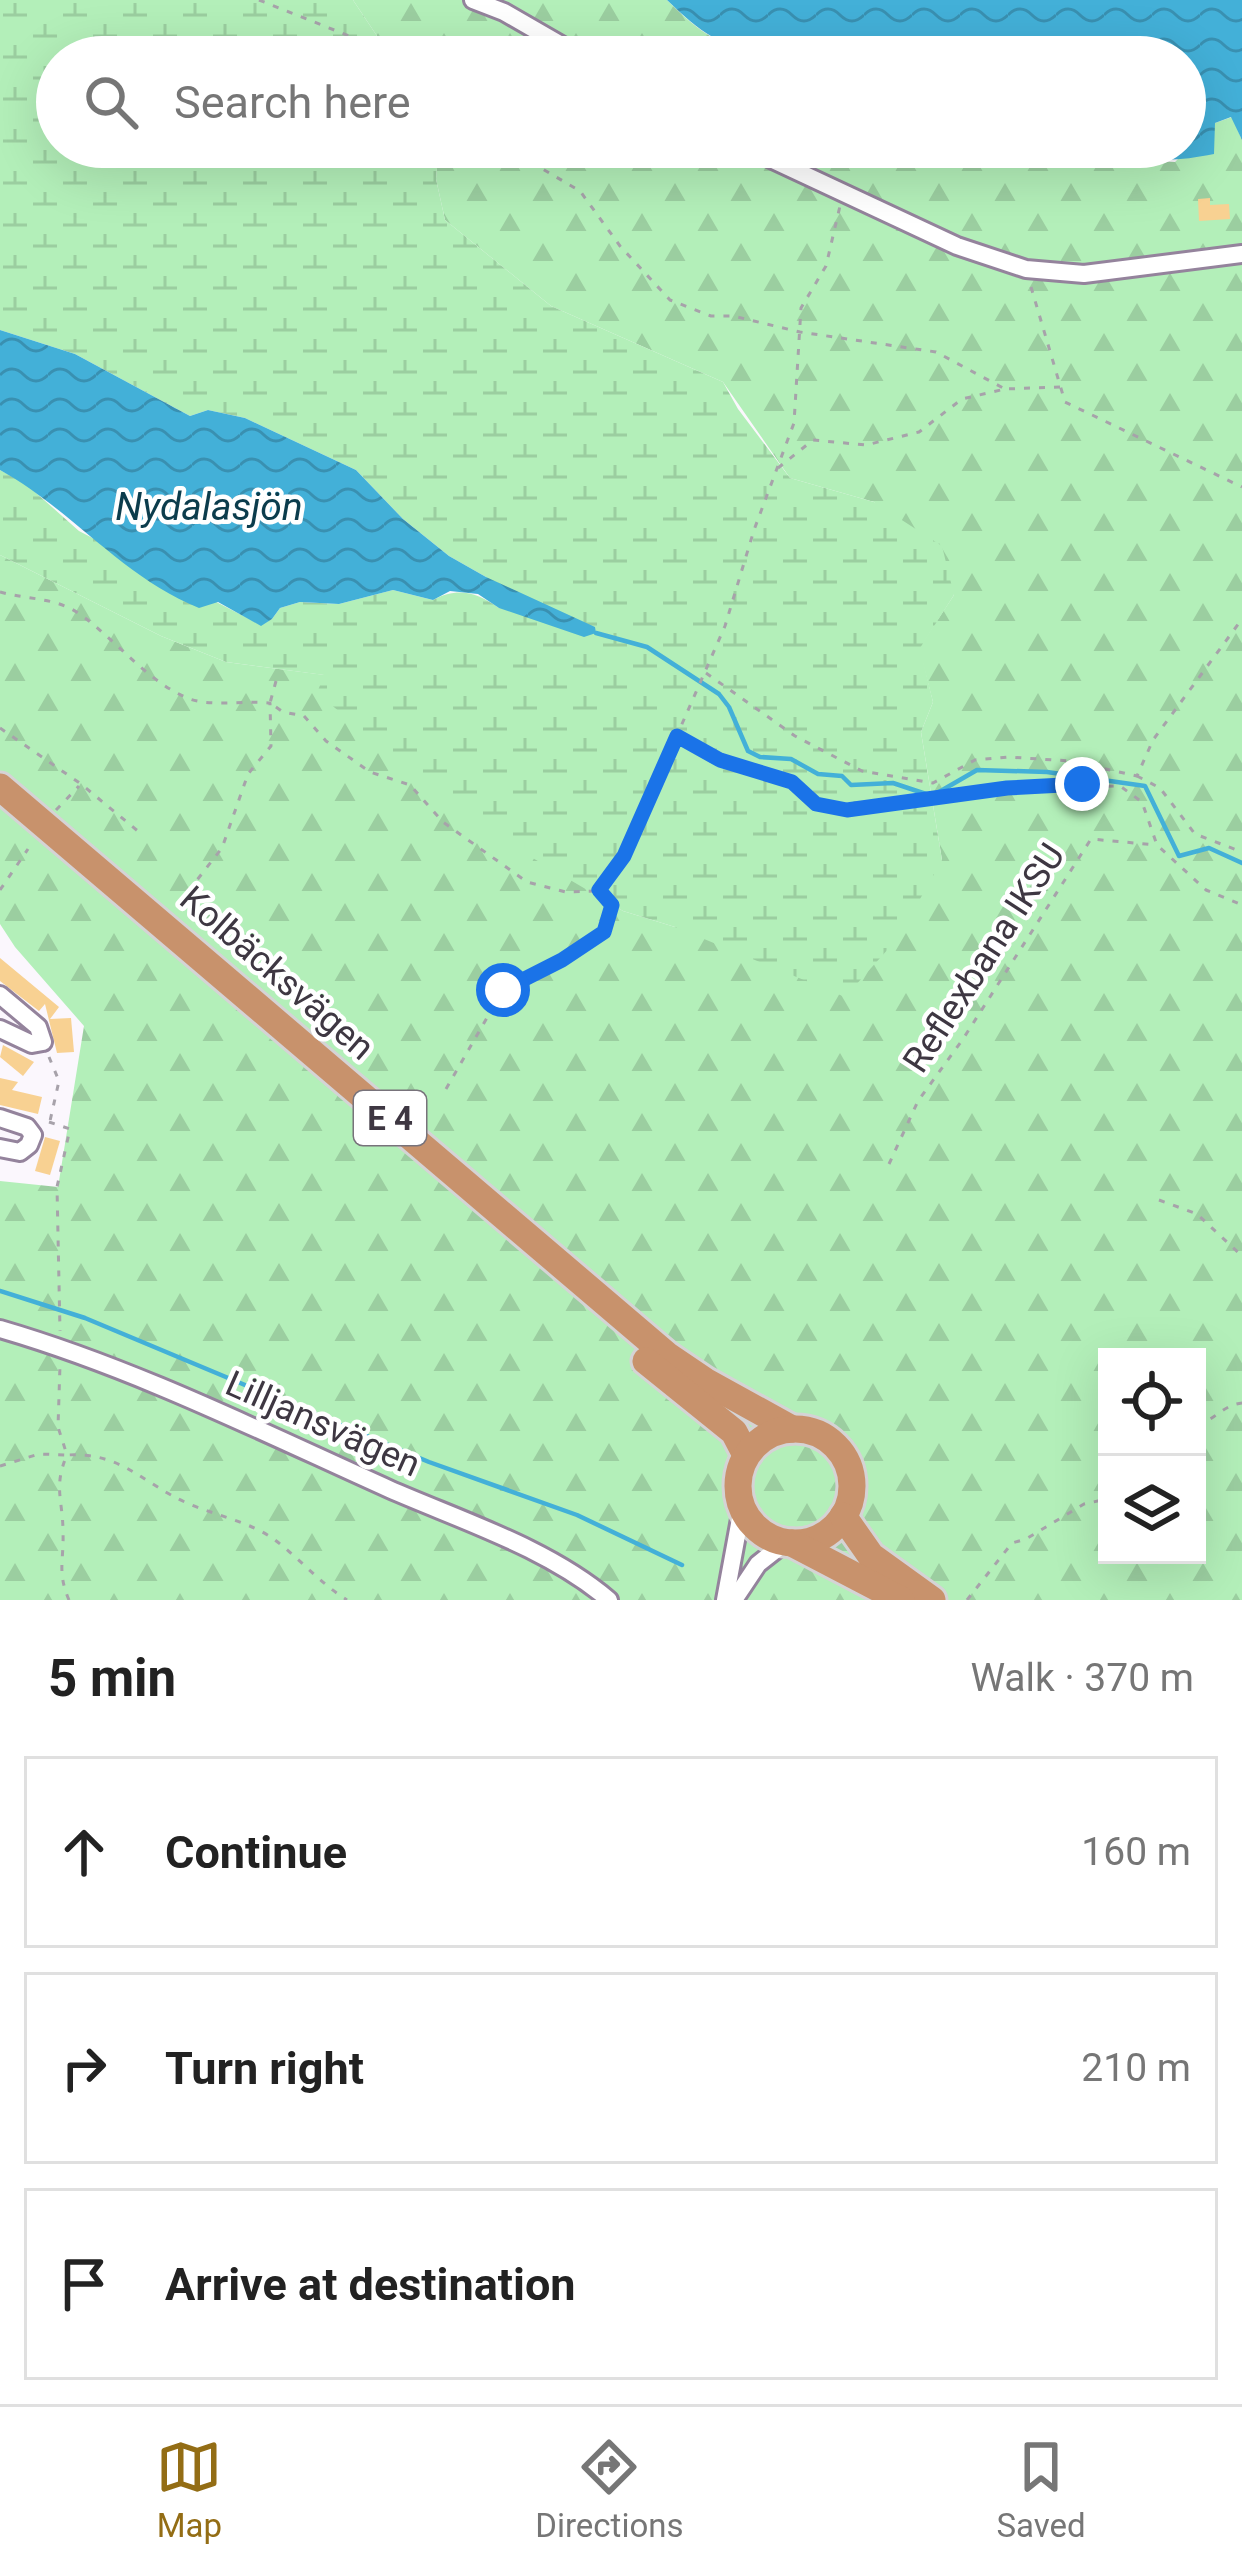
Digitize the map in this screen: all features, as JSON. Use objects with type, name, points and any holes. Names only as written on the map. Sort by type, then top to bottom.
[{"type":"highway","name":"Kolbäcksvägen","points":[[0,788],[632,1327],[705,1381],[792,1429]]},
{"type":"highway","name":"Kolbäcksvägen","points":[[0,808],[606,1328],[712,1411],[734,1432],[746,1455]]},
{"type":"highway","points":[[792,1429],[763,1438],[746,1455],[737,1481],[742,1508],[763,1533],[901,1600]]},
{"type":"highway","name":"E 4","points":[[792,1429],[817,1433],[842,1454],[852,1484],[843,1516]]},
{"type":"highway","points":[[789,1543],[821,1536],[843,1516],[871,1556],[932,1600]]},
{"type":"street","points":[[473,0],[546,36]]},
{"type":"street","points":[[790,168],[957,246],[1026,269],[1084,274],[1242,254]]},
{"type":"street","points":[[0,995],[38,1027],[41,1045]]},
{"type":"street","points":[[0,1029],[41,1045]]},
{"type":"street","points":[[0,1118],[41,1127],[22,1151],[0,1148]]},
{"type":"street","name":"Lilljansvägen","points":[[0,1329],[61,1348],[516,1545],[558,1565],[609,1600]]},
{"type":"street","points":[[729,1600],[742,1508]]},
{"type":"street","points":[[729,1600],[758,1564],[789,1543]]},
{"type":"path","points":[[259,0],[349,36]]},
{"type":"path","points":[[542,168],[580,190],[620,246],[670,300],[711,316],[734,316],[800,332],[936,352],[1005,389]]},
{"type":"path","points":[[599,890],[624,856],[725,626],[794,423],[801,308],[826,266],[843,196]]},
{"type":"path","points":[[1026,269],[1065,402],[1242,487]]},
{"type":"path","points":[[777,469],[813,440],[866,445],[919,432],[962,399],[1005,389],[1061,387]]},
{"type":"path","points":[[0,592],[48,599],[79,613],[187,699],[270,703],[283,712],[304,716],[326,741],[370,772],[410,785],[443,823],[527,882],[566,892],[599,890]]},
{"type":"path","points":[[1137,776],[1154,740],[1242,619]]},
{"type":"path","points":[[704,672],[795,736],[862,771],[933,783],[975,760],[1070,761],[1137,776],[1160,788],[1195,834],[1242,852]]},
{"type":"path","points":[[196,880],[222,848],[248,774],[271,746],[270,703],[276,681]]},
{"type":"path","points":[[0,728],[81,784],[139,832]]},
{"type":"path","points":[[677,736],[720,760],[792,782],[816,804],[847,810],[1007,788],[1120,786],[1142,802],[1157,845],[1206,890],[1242,905]]},
{"type":"path","points":[[52,816],[81,784]]},
{"type":"path","name":"Reflexbana IKSU","points":[[890,1164],[918,1101],[1091,839],[1157,845]]},
{"type":"path","points":[[0,890],[28,849]]},
{"type":"path","points":[[448,1087],[503,990],[604,932],[612,905],[599,890]]},
{"type":"path","points":[[41,1045],[59,1081],[41,1127],[70,1129],[58,1187],[58,1427],[67,1455],[58,1478],[64,1530],[59,1574],[69,1600]]},
{"type":"path","points":[[1159,1200],[1197,1214],[1242,1256]]},
{"type":"path","points":[[1206,1423],[1226,1407],[1242,1403]]},
{"type":"path","points":[[0,1466],[39,1454],[88,1454],[128,1465],[182,1500],[272,1537],[320,1583],[347,1600]]},
{"type":"path","points":[[968,1600],[1012,1544],[1098,1500]]},
{"type":"green space","points":[[0,0],[353,0],[377,36],[36,36],[36,168],[437,168],[445,220],[551,306],[723,382],[790,478],[874,502],[942,546],[954,595],[920,648],[933,702],[921,732],[942,860],[898,938],[845,997],[675,927],[623,911],[475,824],[317,693],[324,675],[226,662],[161,636],[0,555],[0,470],[26,484],[79,531],[261,625],[280,608],[300,602],[339,604],[393,590],[433,600],[467,593],[499,608],[486,577],[449,556],[403,519],[356,470],[245,418],[208,410],[190,416],[75,354],[0,330]]},
{"type":"green space","points":[[353,0],[667,0],[711,36],[377,36]]},
{"type":"green space","points":[[1232,117],[1242,140],[1242,1600],[0,1600],[0,1181],[58,1187],[84,1026],[0,924],[0,555],[161,636],[226,662],[325,675],[553,867],[623,911],[675,927],[942,860],[921,732],[933,702],[919,648],[954,595],[874,502],[790,478],[723,382],[551,306],[445,220],[437,168],[1206,168],[1206,132]]},
{"type":"water","points":[[667,0],[1242,0],[1242,140],[1231,117],[1215,123],[1214,154],[1206,155],[1206,36],[711,36]]},
{"type":"water","name":"Nydalasjön","points":[[0,330],[75,354],[190,416],[208,410],[245,418],[356,470],[403,519],[449,556],[595,627],[596,633],[584,637],[499,608],[478,594],[450,591],[433,600],[393,590],[339,604],[300,602],[280,608],[261,626],[218,602],[199,608],[171,595],[0,470]]},
{"type":"building","points":[[1210,198],[1210,205],[1229,204],[1230,219],[1199,221],[1198,199]]},
{"type":"building","points":[[0,958],[59,1007],[50,1019],[71,1018],[74,1052],[57,1053],[45,1004],[39,1011],[0,981]]},
{"type":"building","points":[[3,1045],[34,1062],[23,1076],[0,1057]]},
{"type":"building","points":[[0,1078],[18,1082],[12,1090],[42,1097],[38,1114],[0,1105]]},
{"type":"building","points":[[45,1137],[60,1141],[50,1175],[35,1171]]},
{"type":"waterway","points":[[596,633],[647,647],[719,694],[748,751],[760,757],[791,759],[818,774],[842,776],[851,785],[893,783],[932,796],[977,770],[1047,772],[1145,786],[1179,856],[1209,848],[1242,863]]},
{"type":"waterway","points":[[0,1291],[85,1318],[429,1462],[577,1515],[682,1565]]},
{"type":"route","points":[[503,990],[604,932],[612,905],[599,890],[624,856],[677,736],[720,760],[792,782],[816,804],[847,810],[1007,788],[1082,784]]}]
